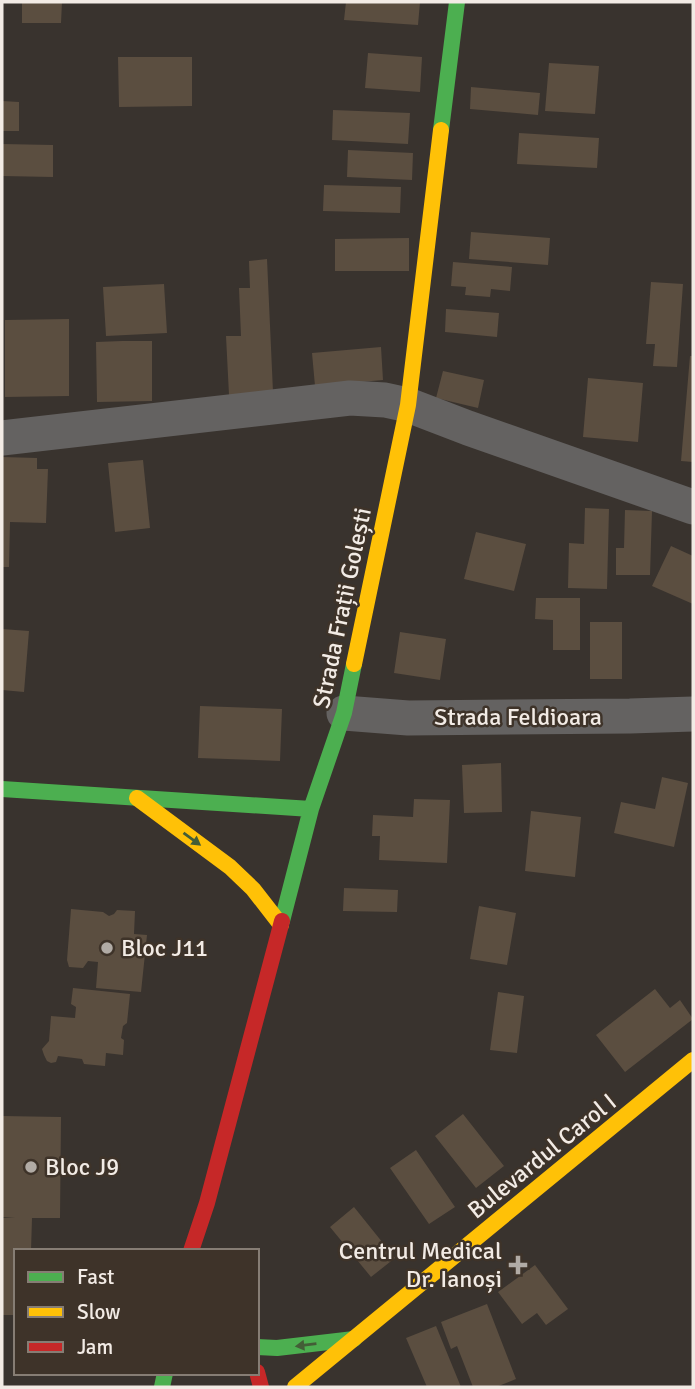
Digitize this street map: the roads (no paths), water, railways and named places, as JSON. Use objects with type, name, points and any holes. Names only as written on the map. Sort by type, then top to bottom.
[{"type":"street","name":"Strada Frații Golești","points":[[192,1249],[205,1210],[311,809],[344,713],[408,405],[457,2]]},
{"type":"street","points":[[2,438],[350,398],[385,400],[408,405],[693,507]]},
{"type":"street","name":"Strada Feldioara","points":[[344,713],[408,718],[693,714]]},
{"type":"street","points":[[2,789],[311,809]]},
{"type":"street","points":[[137,798],[230,867],[253,889],[281,925]]},
{"type":"street","name":"Bulevardul Carol I","points":[[295,1387],[693,1060]]},
{"type":"street","name":"Strada Frații Golești","points":[[205,1210],[207,1249]]},
{"type":"street","points":[[259,1347],[277,1348],[354,1339]]},
{"type":"place","name":"Bloc J11","points":[[107,948]]},
{"type":"place","name":"Bloc J9","points":[[31,1167]]},
{"type":"place","name":"Centrul Medical Dr. Ianoși","points":[[518,1265]]}]
